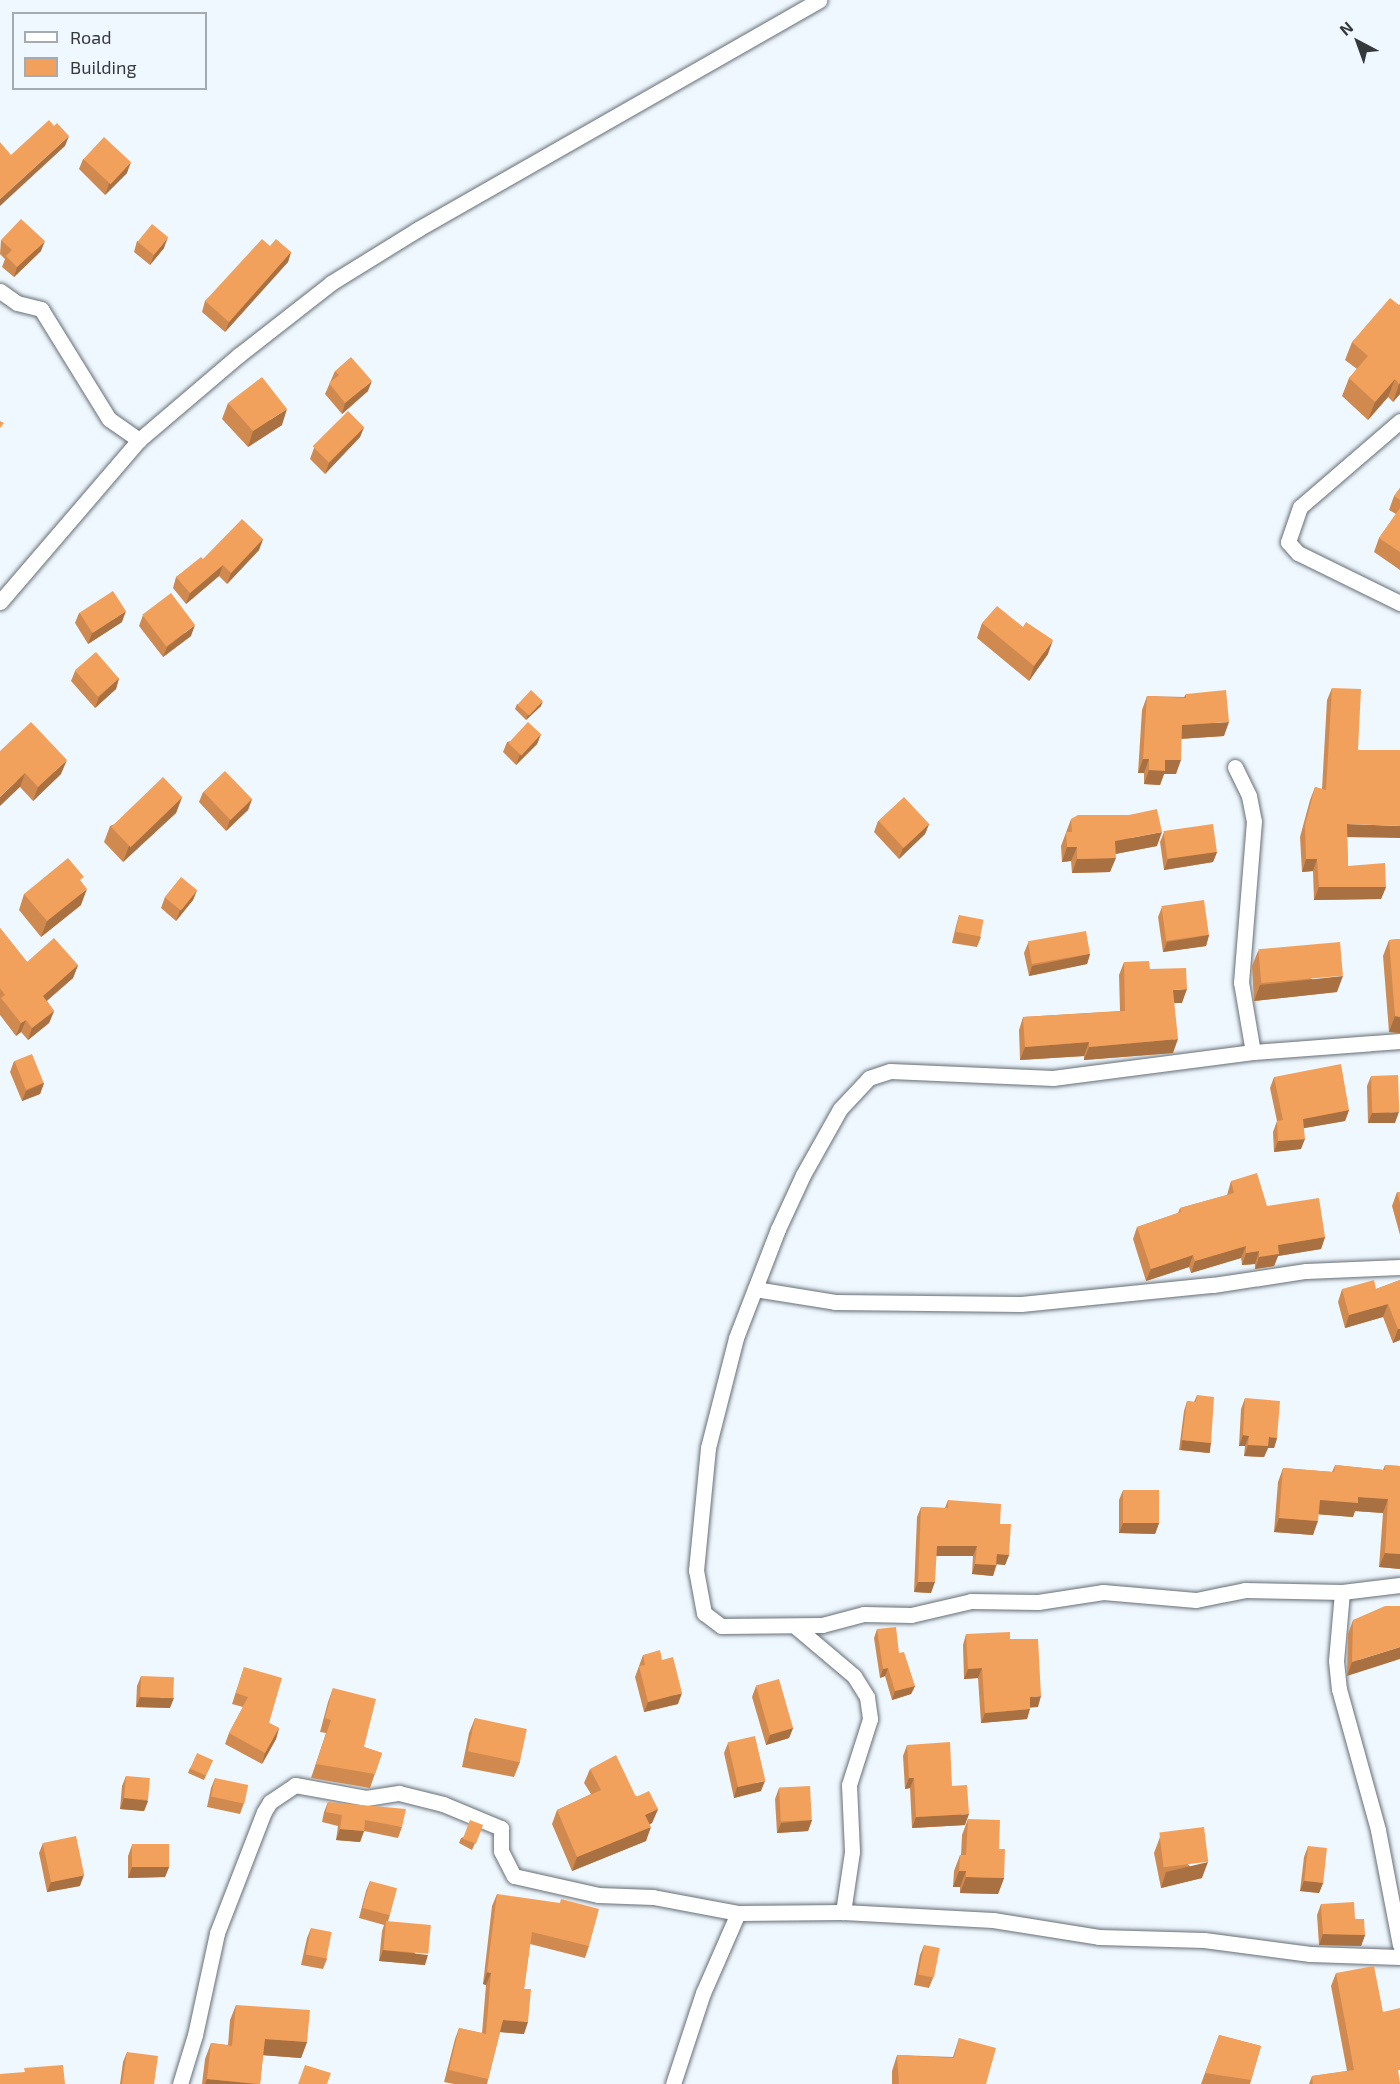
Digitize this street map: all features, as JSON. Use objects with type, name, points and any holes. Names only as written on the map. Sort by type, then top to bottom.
[{"type":"street","points":[[0,602],[139,440],[332,283],[418,229],[819,0]]},
{"type":"street","points":[[0,291],[17,303],[41,309],[109,419],[139,440]]},
{"type":"street","points":[[1400,421],[1300,507],[1288,542],[1298,553],[1400,603]]},
{"type":"street","points":[[1235,767],[1249,796],[1254,821],[1241,982],[1253,1052]]},
{"type":"street","points":[[1400,1041],[1253,1052],[1053,1078],[878,1073],[859,1087],[840,1110],[778,1229],[725,1377],[708,1448],[696,1570],[699,1601],[711,1621],[721,1626],[796,1627],[864,1614],[911,1615],[971,1601],[1038,1602],[1103,1592],[1196,1600],[1245,1590],[1342,1592],[1400,1585]]},
{"type":"street","points":[[755,1289],[834,1302],[1021,1304],[1213,1286],[1306,1271],[1400,1267]]},
{"type":"street","points":[[1342,1592],[1336,1661],[1339,1689],[1378,1830],[1400,1945]]},
{"type":"street","points":[[796,1627],[854,1676],[867,1697],[870,1719],[849,1785],[852,1852],[843,1912]]},
{"type":"street","points":[[180,2084],[195,2035],[217,1933],[264,1812],[270,1802],[295,1785],[366,1798],[399,1793],[443,1804],[501,1828],[501,1851],[508,1869],[520,1879],[598,1895],[653,1897],[738,1914],[843,1912],[993,1920],[1062,1933],[1204,1940],[1310,1954],[1400,1957]]},
{"type":"street","points":[[673,2084],[703,1993],[738,1914]]},
{"type":"building","points":[[49,120],[54,126],[57,123],[69,136],[0,199],[0,142],[11,155]]},
{"type":"building","points":[[104,137],[131,162],[111,184],[84,159]]},
{"type":"building","points":[[21,219],[45,241],[17,267],[6,256],[12,250],[1,240]]},
{"type":"building","points":[[152,224],[168,237],[154,255],[138,242]]},
{"type":"building","points":[[262,239],[270,246],[276,239],[291,252],[229,322],[205,301]]},
{"type":"building","points":[[1390,298],[1400,304],[1400,383],[1395,379],[1375,402],[1349,378],[1368,356],[1352,342]]},
{"type":"building","points":[[351,357],[372,381],[345,403],[329,383],[339,375],[335,371]]},
{"type":"building","points":[[262,377],[287,409],[253,431],[228,403]]},
{"type":"building","points":[[348,411],[364,427],[329,463],[313,446]]},
{"type":"building","points":[[1400,488],[1400,500],[1394,496]]},
{"type":"building","points":[[1400,508],[1400,552],[1379,538]]},
{"type":"building","points":[[242,519],[263,539],[231,573],[223,565],[190,593],[176,577],[201,557],[203,559]]},
{"type":"building","points":[[113,591],[126,611],[93,633],[79,613]]},
{"type":"building","points":[[171,593],[195,625],[166,647],[142,615]]},
{"type":"building","points":[[997,606],[1023,627],[1026,622],[1053,640],[1034,666],[982,623]]},
{"type":"building","points":[[96,652],[119,678],[98,697],[75,670]]},
{"type":"building","points":[[1332,688],[1361,689],[1358,750],[1400,750],[1400,826],[1347,824],[1348,866],[1385,863],[1386,887],[1319,887],[1317,859],[1306,859],[1305,825],[1315,787],[1326,790]]},
{"type":"building","points":[[531,690],[543,701],[529,716],[517,705]]},
{"type":"building","points":[[1226,690],[1229,722],[1182,725],[1181,760],[1165,760],[1165,771],[1149,770],[1149,759],[1143,759],[1147,696],[1186,698],[1186,694]]},
{"type":"building","points":[[31,722],[67,760],[38,787],[25,773],[0,797],[0,751]]},
{"type":"building","points":[[528,722],[541,734],[521,755],[508,743]]},
{"type":"building","points":[[225,771],[252,799],[231,820],[203,792]]},
{"type":"building","points":[[163,777],[182,797],[131,847],[111,827]]},
{"type":"building","points":[[904,797],[929,824],[904,848],[878,821]]},
{"type":"building","points":[[1157,809],[1162,832],[1115,841],[1116,858],[1077,859],[1077,847],[1067,847],[1066,832],[1072,832],[1071,819],[1078,815],[1129,815]]},
{"type":"building","points":[[1213,824],[1217,852],[1167,859],[1163,831]]},
{"type":"building","points":[[68,858],[84,877],[80,880],[87,889],[47,921],[24,894]]},
{"type":"building","points":[[181,877],[197,890],[181,910],[165,897]]},
{"type":"building","points":[[1204,900],[1209,935],[1166,941],[1161,906]]},
{"type":"building","points":[[959,915],[984,920],[980,936],[956,932]]},
{"type":"building","points":[[0,928],[27,962],[54,938],[78,965],[43,996],[54,1011],[32,1028],[26,1020],[21,1023],[1,998],[5,995],[0,988]]},
{"type":"building","points":[[1086,931],[1090,954],[1032,964],[1028,941]]},
{"type":"building","points":[[1400,939],[1400,1017],[1395,1016],[1389,940]]},
{"type":"building","points":[[1340,942],[1343,976],[1261,983],[1258,949]]},
{"type":"building","points":[[1149,961],[1150,969],[1186,968],[1187,989],[1173,990],[1178,1039],[1089,1047],[1089,1042],[1025,1047],[1023,1017],[1125,1011],[1124,962]]},
{"type":"building","points":[[32,1054],[44,1083],[26,1090],[14,1061]]},
{"type":"building","points":[[1341,1064],[1349,1110],[1303,1119],[1305,1139],[1278,1141],[1277,1121],[1283,1120],[1274,1077]]},
{"type":"building","points":[[1398,1075],[1399,1112],[1372,1113],[1371,1076]]},
{"type":"building","points":[[1257,1173],[1267,1206],[1319,1198],[1325,1237],[1278,1245],[1279,1254],[1259,1257],[1259,1251],[1246,1253],[1246,1246],[1195,1261],[1193,1255],[1151,1269],[1137,1227],[1181,1212],[1180,1208],[1234,1193],[1231,1181]]},
{"type":"building","points":[[1374,1280],[1376,1289],[1400,1280],[1400,1329],[1398,1329],[1388,1304],[1349,1315],[1342,1289]]},
{"type":"building","points":[[1197,1395],[1214,1397],[1211,1443],[1182,1440],[1187,1401],[1196,1402]]},
{"type":"building","points":[[1245,1398],[1280,1401],[1277,1438],[1269,1437],[1268,1446],[1248,1445],[1249,1436],[1243,1435]]},
{"type":"building","points":[[1335,1465],[1385,1470],[1385,1465],[1400,1466],[1400,1554],[1385,1553],[1388,1499],[1358,1497],[1358,1503],[1320,1500],[1318,1521],[1279,1518],[1283,1468],[1334,1472]]},
{"type":"building","points":[[1123,1490],[1159,1490],[1159,1523],[1123,1523]]},
{"type":"building","points":[[948,1500],[1001,1504],[1000,1524],[1011,1524],[1009,1555],[997,1554],[996,1565],[975,1564],[977,1546],[937,1546],[935,1582],[918,1582],[921,1507],[948,1508]]},
{"type":"building","points":[[1385,1606],[1400,1606],[1400,1647],[1352,1662],[1353,1620]]},
{"type":"building","points":[[896,1627],[899,1653],[904,1652],[915,1686],[895,1691],[888,1668],[883,1669],[877,1629]]},
{"type":"building","points":[[1010,1632],[1010,1639],[1038,1639],[1041,1696],[1030,1697],[1030,1709],[985,1713],[982,1668],[968,1669],[966,1634]]},
{"type":"building","points":[[660,1650],[662,1660],[673,1657],[682,1693],[648,1702],[639,1666],[645,1665],[643,1655]]},
{"type":"building","points":[[244,1667],[282,1678],[269,1723],[279,1728],[265,1753],[229,1733],[248,1697],[236,1693]]},
{"type":"building","points":[[141,1676],[174,1677],[173,1698],[140,1697]]},
{"type":"building","points":[[779,1679],[793,1728],[770,1735],[756,1686]]},
{"type":"building","points":[[333,1688],[376,1699],[364,1747],[382,1753],[375,1774],[316,1764],[331,1720],[325,1718]]},
{"type":"building","points":[[475,1718],[527,1729],[520,1762],[468,1751]]},
{"type":"building","points":[[755,1736],[765,1781],[738,1787],[728,1742]]},
{"type":"building","points":[[950,1742],[952,1786],[967,1785],[969,1814],[916,1817],[914,1778],[909,1778],[907,1745]]},
{"type":"building","points":[[197,1753],[213,1760],[206,1775],[190,1769]]},
{"type":"building","points":[[616,1755],[636,1797],[649,1791],[658,1809],[645,1815],[651,1827],[577,1857],[557,1810],[601,1790],[590,1769]]},
{"type":"building","points":[[126,1776],[150,1778],[148,1800],[124,1798]]},
{"type":"building","points":[[215,1778],[248,1785],[244,1804],[211,1797]]},
{"type":"building","points":[[810,1786],[812,1820],[781,1822],[779,1788]]},
{"type":"building","points":[[328,1802],[406,1809],[402,1827],[365,1820],[364,1831],[340,1829],[342,1815],[326,1812]]},
{"type":"building","points":[[968,1819],[1000,1820],[999,1849],[1005,1849],[1004,1878],[966,1877],[966,1871],[959,1871],[960,1855],[966,1855]]},
{"type":"building","points":[[470,1820],[483,1825],[476,1844],[463,1839]]},
{"type":"building","points":[[1204,1827],[1208,1862],[1164,1867],[1159,1832]]},
{"type":"building","points":[[76,1836],[84,1875],[51,1882],[43,1843]]},
{"type":"building","points":[[132,1844],[169,1844],[169,1867],[132,1867]]},
{"type":"building","points":[[1308,1846],[1327,1848],[1323,1883],[1304,1881]]},
{"type":"building","points":[[370,1881],[397,1888],[390,1915],[363,1908]]},
{"type":"building","points":[[497,1894],[560,1903],[561,1899],[599,1909],[589,1946],[532,1932],[524,1989],[531,1989],[528,2022],[503,2020],[488,2079],[449,2070],[459,2028],[486,2034],[491,1973],[487,1972]]},
{"type":"building","points":[[1354,1902],[1355,1919],[1364,1919],[1365,1935],[1323,1934],[1321,1904]]},
{"type":"building","points":[[386,1921],[431,1925],[428,1954],[383,1950]]},
{"type":"building","points":[[311,1928],[332,1932],[326,1959],[306,1955]]},
{"type":"building","points":[[924,1945],[940,1948],[934,1978],[918,1974]]},
{"type":"building","points":[[1374,1966],[1383,2012],[1400,2008],[1400,2070],[1398,2070],[1400,2084],[1313,2084],[1312,2076],[1354,2070],[1336,1973]]},
{"type":"building","points":[[236,2005],[310,2010],[307,2042],[265,2039],[260,2084],[207,2079],[211,2043],[232,2046]]},
{"type":"building","points":[[1219,2035],[1261,2046],[1251,2080],[1205,2073]]},
{"type":"building","points":[[959,2038],[996,2048],[986,2084],[899,2084],[897,2055],[954,2058]]},
{"type":"building","points":[[127,2052],[158,2056],[154,2084],[122,2084]]},
{"type":"building","points":[[63,2065],[65,2084],[0,2084],[0,2074],[25,2072],[24,2068]]},
{"type":"building","points":[[305,2065],[331,2073],[327,2084],[298,2084]]}]
